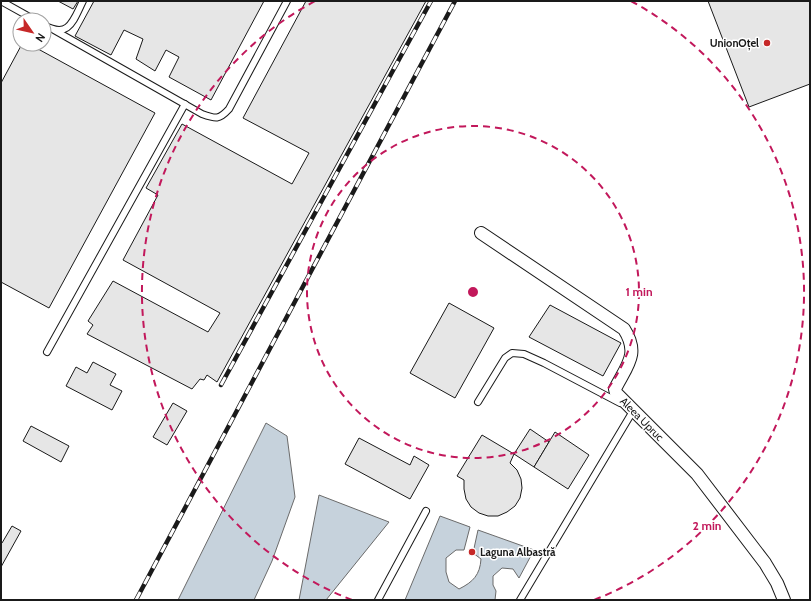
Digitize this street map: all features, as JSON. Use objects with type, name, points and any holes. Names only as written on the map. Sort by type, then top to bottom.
[{"type":"street","name":"Aleea Upruc","points":[[481,233],[624,328],[630,338],[632,355],[616,389],[618,397],[697,474],[765,563],[784,600]]},
{"type":"lane","points":[[1,1],[21,12]]},
{"type":"lane","points":[[54,30],[61,31],[68,27],[72,23],[83,1]]},
{"type":"lane","points":[[54,30],[202,114],[213,118],[218,118],[230,109],[287,1]]},
{"type":"lane","points":[[47,352],[185,104]]},
{"type":"lane","points":[[478,402],[505,358],[512,353],[524,354],[537,360],[631,409],[520,600]]},
{"type":"lane","points":[[378,600],[426,512]]},
{"type":"shaded area","points":[[266,423],[287,436],[295,497],[272,561],[254,600],[178,600]]},
{"type":"shaded area","points":[[319,495],[389,522],[326,600],[299,600]]},
{"type":"shaded area","points":[[440,516],[470,527],[464,550],[456,550],[446,558],[446,572],[449,582],[459,589],[472,581],[477,574],[481,559],[473,553],[478,530],[534,550],[519,578],[513,569],[502,568],[493,576],[493,585],[496,591],[495,600],[405,600]]},
{"type":"building","points":[[58,1],[78,1],[73,9]]},
{"type":"building","points":[[94,1],[264,1],[211,100],[169,77],[179,57],[166,50],[155,71],[136,59],[143,39],[124,30],[111,55],[75,36]]},
{"type":"building","points":[[306,1],[426,1],[217,382],[207,375],[204,380],[200,379],[192,389],[87,334],[93,325],[88,321],[113,281],[208,332],[220,313],[123,260],[158,195],[146,188],[182,124],[292,184],[309,153],[243,118]]},
{"type":"building","name":"UnionOțel","points":[[708,1],[810,1],[810,84],[749,107]]},
{"type":"building","points":[[18,52],[44,52],[155,113],[49,308],[1,282],[1,83]]},
{"type":"building","points":[[449,303],[494,328],[455,398],[410,373]]},
{"type":"building","points":[[550,305],[621,343],[603,376],[529,337]]},
{"type":"building","points":[[93,362],[116,374],[110,385],[122,391],[112,410],[66,386],[76,367],[87,373]]},
{"type":"building","points":[[173,403],[187,411],[167,445],[153,437]]},
{"type":"building","points":[[31,426],[69,446],[61,462],[23,441]]},
{"type":"building","points":[[530,429],[549,442],[534,467],[514,454]]},
{"type":"building","points":[[555,432],[589,455],[568,489],[534,467]]},
{"type":"building","points":[[482,435],[514,454],[510,463],[517,470],[521,479],[522,488],[520,498],[515,506],[498,516],[488,516],[479,513],[471,507],[466,499],[464,480],[457,476]]},
{"type":"building","points":[[359,438],[410,465],[414,456],[429,465],[410,499],[345,464]]},
{"type":"building","points":[[12,526],[21,531],[1,567],[1,542],[2,543]]},
{"type":"railway","points":[[221,385],[431,1]]},
{"type":"railway","points":[[136,600],[455,1]]},
{"type":"place","name":"UnionOțel","points":[[767,43]]},
{"type":"place","name":"Laguna Albastră","points":[[472,552]]}]
